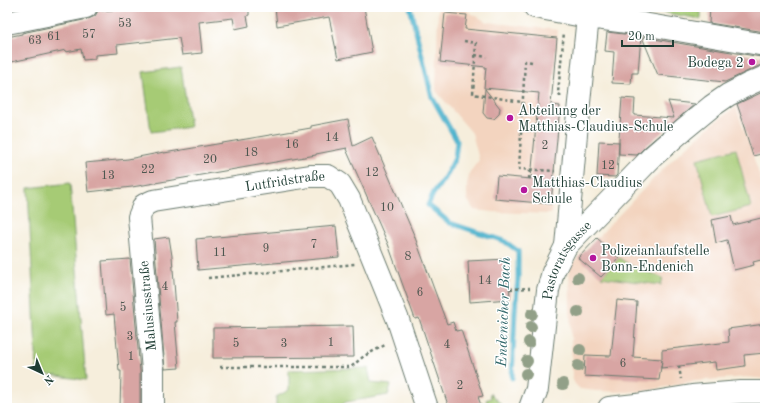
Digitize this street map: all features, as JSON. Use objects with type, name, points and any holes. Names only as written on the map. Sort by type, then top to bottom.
[{"type":"street","points":[[7,24],[86,7]]},
{"type":"street","points":[[535,7],[588,17],[765,45]]},
{"type":"street","points":[[566,246],[588,17]]},
{"type":"street","name":"Pastoratsgasse","points":[[530,408],[537,389],[548,290],[553,272],[566,246],[654,156],[684,129],[728,95],[765,77]]},
{"type":"street","name":"Lutfridstraße","points":[[144,206],[153,201],[310,176],[328,176],[340,184],[350,199],[398,320],[427,408]]},
{"type":"street","name":"Malusiusstraße","points":[[144,206],[139,217],[153,370],[154,408]]},
{"type":"street","points":[[609,408],[692,396],[741,392],[765,392]]},
{"type":"path","points":[[563,98],[558,94],[565,13]]},
{"type":"path","points":[[464,41],[476,42],[473,94],[522,102]]},
{"type":"path","points":[[475,55],[487,57]]},
{"type":"path","points":[[532,62],[525,61],[519,169],[573,173]]},
{"type":"path","points":[[521,130],[535,131]]},
{"type":"path","points":[[529,179],[530,170]]},
{"type":"path","points":[[208,278],[375,262]]},
{"type":"path","points":[[510,289],[530,288]]},
{"type":"path","points":[[220,367],[351,367],[364,356],[381,348]]},
{"type":"path","points":[[679,366],[680,375]]},
{"type":"shaded area","name":"Abteilung der Matthias-Claudius-Schule","points":[[438,7],[460,7],[487,22],[558,30],[552,103],[561,104],[551,214],[474,210],[467,199],[467,184],[470,172],[479,160],[472,133],[436,91]]},
{"type":"shaded area","points":[[736,107],[765,191],[765,379],[746,377],[695,381],[645,391],[627,392],[580,389],[572,378],[569,266],[578,258],[601,277],[663,278],[630,265],[619,258],[597,238],[685,148],[715,122]]},
{"type":"green space","points":[[631,7],[701,7],[701,19]]},
{"type":"green space","points":[[181,67],[190,127],[151,132],[143,72]]},
{"type":"green space","points":[[736,149],[751,207],[712,217],[697,159]]},
{"type":"green space","points":[[70,183],[86,380],[37,373],[28,188]]},
{"type":"green space","points":[[619,258],[630,265],[663,278],[661,285],[601,277]]},
{"type":"green space","points":[[368,368],[371,383],[391,385],[388,395],[346,402],[337,408],[276,408],[276,397],[289,390],[289,370]]},
{"type":"green space","points":[[490,393],[501,404],[495,408],[481,408],[488,405],[486,400],[491,398]]},
{"type":"building","points":[[98,7],[102,7],[102,11],[134,7],[249,7],[249,15],[247,16],[249,26],[235,29],[233,18],[199,22],[202,53],[182,55],[179,38],[117,45],[118,53],[95,55],[95,59],[83,60],[81,49],[66,52],[66,50],[7,63],[7,37],[88,19],[95,16],[98,11]]},
{"type":"building","points":[[275,7],[364,7],[372,52],[338,59],[329,17],[277,26]]},
{"type":"building","points":[[710,7],[765,7],[765,32],[709,23]]},
{"type":"building","points":[[445,13],[467,15],[465,29],[557,38],[551,105],[560,106],[551,204],[495,199],[497,176],[531,179],[539,93],[484,88],[486,67],[440,62]]},
{"type":"building","points":[[607,32],[641,36],[638,73],[632,73],[631,84],[612,83],[614,52],[605,51]]},
{"type":"building","points":[[642,37],[761,57],[761,65],[725,82],[658,75]]},
{"type":"building","points":[[485,89],[500,108],[499,114],[494,119],[487,118],[483,113]]},
{"type":"building","points":[[765,91],[765,153],[753,156],[737,104]]},
{"type":"building","points":[[622,98],[635,99],[634,115],[674,118],[668,101],[695,104],[637,155],[619,154]]},
{"type":"building","points":[[348,119],[353,146],[372,137],[414,235],[447,324],[453,322],[456,331],[461,330],[483,396],[478,397],[482,408],[449,408],[419,318],[415,319],[388,244],[346,149],[347,148],[316,155],[132,187],[88,192],[85,163],[128,159],[164,153],[311,128],[311,126]]},
{"type":"building","points":[[599,141],[619,142],[617,175],[615,177],[597,176]]},
{"type":"building","points":[[731,216],[733,225],[765,217],[765,259],[753,262],[754,265],[734,270],[727,240],[716,243],[712,220]]},
{"type":"building","points":[[336,226],[339,257],[198,270],[196,239]]},
{"type":"building","points":[[169,237],[172,256],[179,368],[165,369],[154,239]]},
{"type":"building","points":[[597,238],[619,258],[601,277],[578,258]]},
{"type":"building","points":[[130,259],[140,371],[140,408],[120,408],[121,371],[119,371],[114,314],[106,315],[102,261]]},
{"type":"building","points":[[508,259],[510,299],[470,302],[468,261]]},
{"type":"building","points":[[617,300],[637,302],[633,357],[662,359],[662,350],[729,342],[728,329],[765,324],[765,353],[744,355],[745,366],[716,370],[715,362],[661,368],[662,360],[659,380],[584,376],[585,355],[611,356]]},
{"type":"building","points":[[353,326],[354,357],[213,358],[213,328]]},
{"type":"waterway","name":"Endenicher Bach","points":[[410,7],[432,97],[457,141],[455,158],[428,205],[450,223],[504,241],[518,251],[518,278],[512,378]]},
{"type":"place","name":"Bodega 2","points":[[752,62]]},
{"type":"place","name":"Abteilung der Matthias-Claudius-Schule","points":[[510,118]]},
{"type":"place","name":"Matthias-Claudius Schule","points":[[524,190]]},
{"type":"place","name":"Polizeianlaufstelle Bonn-Endenich","points":[[593,258]]}]
